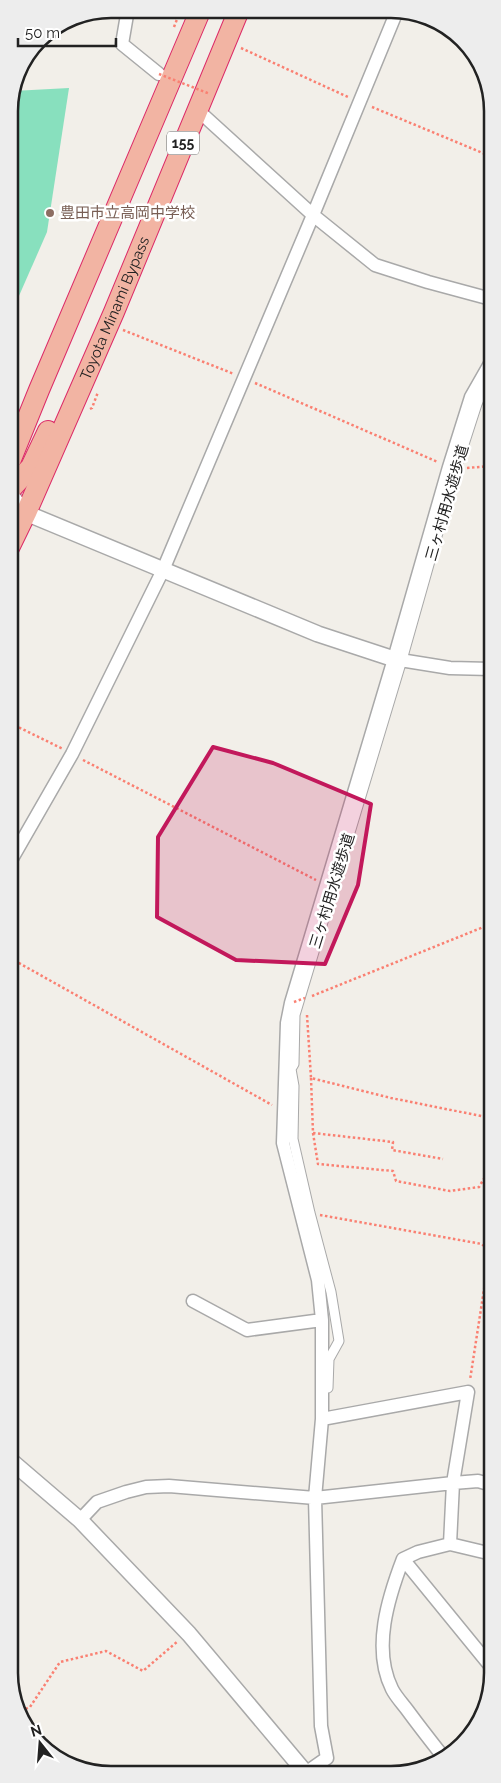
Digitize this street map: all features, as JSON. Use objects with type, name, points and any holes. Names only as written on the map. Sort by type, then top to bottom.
[{"type":"highway","name":"155","points":[[18,442],[197,18]]},
{"type":"highway","name":"Toyota Minami Bypass","points":[[18,497],[114,312],[236,18]]},
{"type":"highway","points":[[18,496],[89,343],[114,312]]},
{"type":"street","points":[[126,18],[122,44],[159,74]]},
{"type":"street","points":[[18,848],[72,754],[164,570],[394,18]]},
{"type":"street","points":[[202,114],[313,215],[375,265],[484,297]]},
{"type":"street","points":[[315,1766],[328,1758],[321,1726],[315,1498],[325,1419],[322,1320],[318,1280],[283,1142],[287,1023],[326,886],[398,660],[471,397],[484,375]]},
{"type":"street","name":"三ヶ村用水遊歩道","points":[[452,468],[484,389]]},
{"type":"street","points":[[18,504],[164,570],[318,634],[398,660],[450,668],[484,669]]},
{"type":"street","name":"三ヶ村用水遊歩道","points":[[325,1419],[329,1359],[339,1341],[331,1292],[293,1139],[294,1086],[291,1069],[294,1064],[296,1014],[398,660]]},
{"type":"street","points":[[193,1301],[247,1330],[322,1320]]},
{"type":"street","points":[[325,1419],[468,1392],[453,1483],[450,1544]]},
{"type":"street","points":[[18,1468],[80,1520],[189,1634],[301,1766]]},
{"type":"street","points":[[80,1520],[97,1502],[146,1487],[169,1486],[315,1498],[453,1483],[478,1481],[483,1482]]},
{"type":"street","points":[[439,1752],[392,1690],[385,1669],[382,1634],[396,1578],[404,1559],[418,1552],[450,1544],[483,1552]]},
{"type":"street","points":[[404,1559],[483,1657]]},
{"type":"path","points":[[241,48],[359,102],[484,154]]},
{"type":"path","points":[[159,74],[210,94]]},
{"type":"path","points":[[123,330],[244,378],[452,468],[484,466]]},
{"type":"path","points":[[18,727],[326,886]]},
{"type":"path","points":[[294,1002],[483,927]]},
{"type":"path","points":[[18,962],[284,1112]]},
{"type":"path","points":[[307,1007],[313,1133],[318,1164],[393,1171],[396,1181],[450,1191],[479,1187],[483,1181]]},
{"type":"path","points":[[311,1078],[391,1098],[483,1116]]},
{"type":"path","points":[[313,1133],[393,1142],[392,1150],[443,1159]]},
{"type":"path","points":[[310,1213],[483,1245]]},
{"type":"path","points":[[468,1392],[483,1294]]},
{"type":"path","points":[[25,1709],[30,1707],[60,1662],[106,1651],[143,1671],[179,1640],[189,1634]]},
{"type":"highlighted area","points":[[213,747],[273,763],[371,804],[358,885],[325,964],[236,960],[157,917],[158,837]]},
{"type":"green space","points":[[69,88],[47,232],[18,298],[18,99],[20,91]]},
{"type":"place","name":"豊田市立高岡中学校","points":[[50,213]]}]
